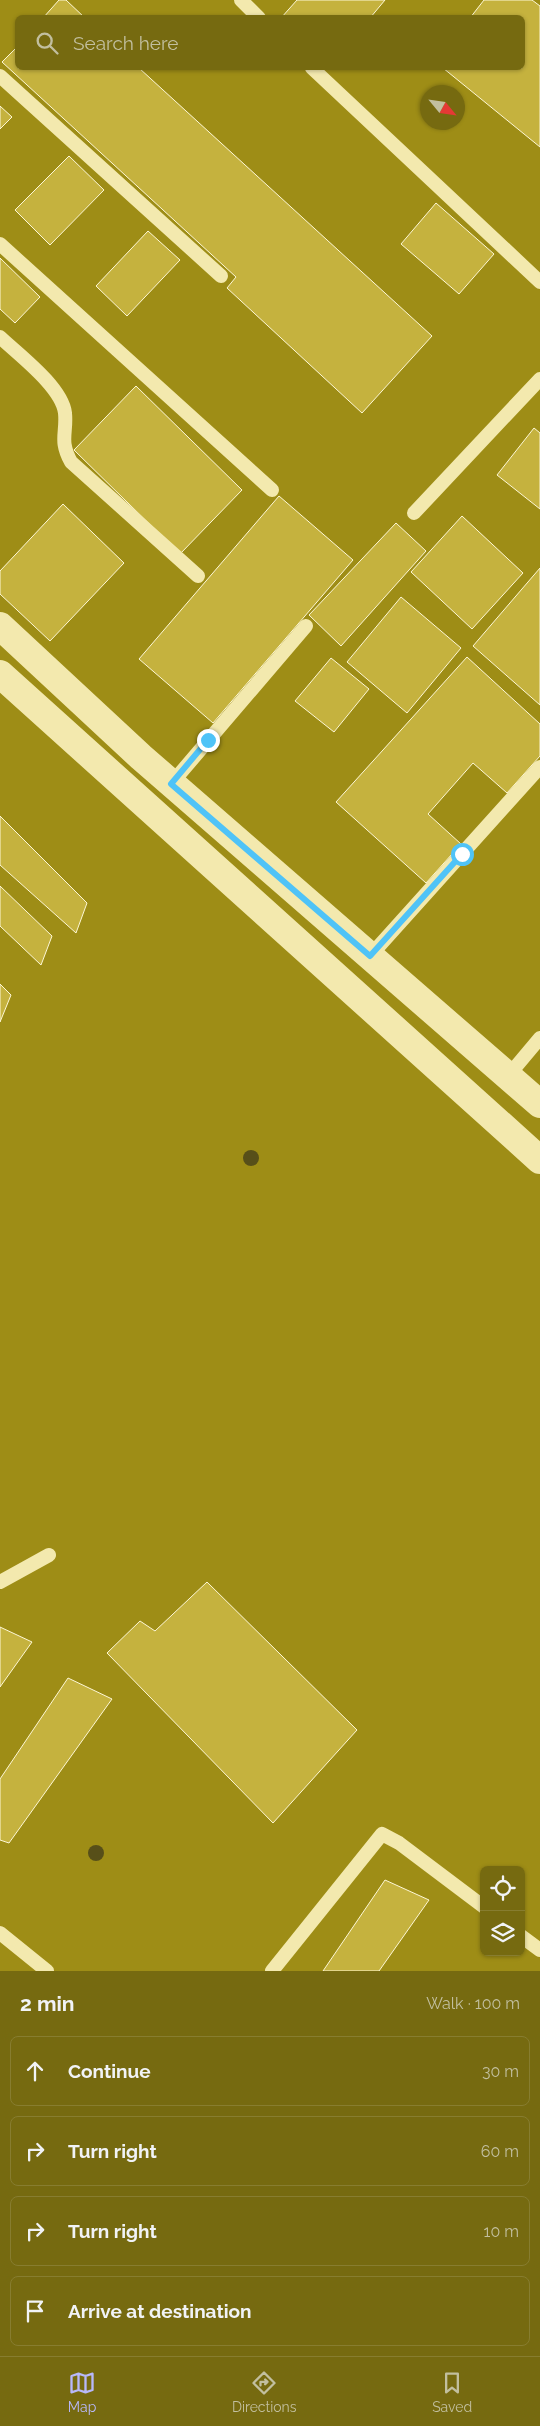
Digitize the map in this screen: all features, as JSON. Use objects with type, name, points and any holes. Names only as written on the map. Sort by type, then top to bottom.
[{"type":"street","points":[[0,626],[171,784],[508,1076],[538,1099]]},
{"type":"street","points":[[0,674],[540,1160]]},
{"type":"lane","points":[[241,0],[257,15]]},
{"type":"lane","points":[[314,70],[540,282]]},
{"type":"lane","points":[[0,76],[221,276]]},
{"type":"lane","points":[[0,244],[272,490]]},
{"type":"lane","points":[[0,336],[56,392],[65,413],[64,449],[71,462],[198,576]]},
{"type":"lane","points":[[414,513],[540,379]]},
{"type":"lane","points":[[171,784],[306,626]]},
{"type":"lane","points":[[370,956],[540,767]]},
{"type":"lane","points":[[508,1076],[540,1038]]},
{"type":"lane","points":[[0,1582],[49,1555]]},
{"type":"lane","points":[[272,1971],[382,1834],[399,1843],[480,1904]]},
{"type":"lane","points":[[0,1933],[47,1971]]},
{"type":"lane","points":[[525,1939],[540,1950]]},
{"type":"building","points":[[59,0],[66,0],[82,15],[46,15]]},
{"type":"building","points":[[297,0],[385,0],[372,15],[284,15]]},
{"type":"building","points":[[484,0],[532,0],[540,6],[540,147],[445,70],[525,70],[525,15],[472,15]]},
{"type":"building","points":[[15,49],[15,70],[141,70],[432,336],[362,413],[227,288],[236,277],[2,62]]},
{"type":"building","points":[[0,106],[12,117],[0,129]]},
{"type":"building","points":[[69,156],[104,190],[50,245],[15,210]]},
{"type":"building","points":[[436,203],[494,254],[459,294],[401,244]]},
{"type":"building","points":[[148,231],[180,260],[127,316],[96,286]]},
{"type":"building","points":[[0,258],[40,297],[15,323],[0,309]]},
{"type":"building","points":[[136,386],[242,490],[180,554],[74,450]]},
{"type":"building","points":[[534,428],[540,433],[540,509],[497,475]]},
{"type":"building","points":[[279,496],[353,560],[213,723],[139,659]]},
{"type":"building","points":[[63,504],[124,563],[50,641],[0,594],[0,571]]},
{"type":"building","points":[[462,516],[523,573],[472,629],[411,572]]},
{"type":"building","points":[[396,523],[426,551],[341,646],[309,615]]},
{"type":"building","points":[[540,568],[540,705],[473,646]]},
{"type":"building","points":[[401,597],[461,648],[407,713],[347,662]]},
{"type":"building","points":[[467,657],[540,724],[540,756],[507,793],[473,763],[428,814],[461,844],[426,883],[336,802]]},
{"type":"building","points":[[331,658],[369,689],[334,732],[295,701]]},
{"type":"building","points":[[0,816],[87,903],[76,933],[0,865]]},
{"type":"building","points":[[0,886],[52,936],[41,965],[0,926]]},
{"type":"building","points":[[0,984],[11,995],[0,1022]]},
{"type":"building","points":[[207,1582],[357,1730],[273,1823],[107,1653],[140,1621],[155,1631]]},
{"type":"building","points":[[0,1627],[32,1642],[0,1687]]},
{"type":"building","points":[[68,1678],[112,1699],[9,1843],[0,1840],[0,1779]]},
{"type":"building","points":[[385,1880],[429,1900],[379,1971],[323,1971]]},
{"type":"route","points":[[208,740],[171,784],[370,956],[462,854]]}]
